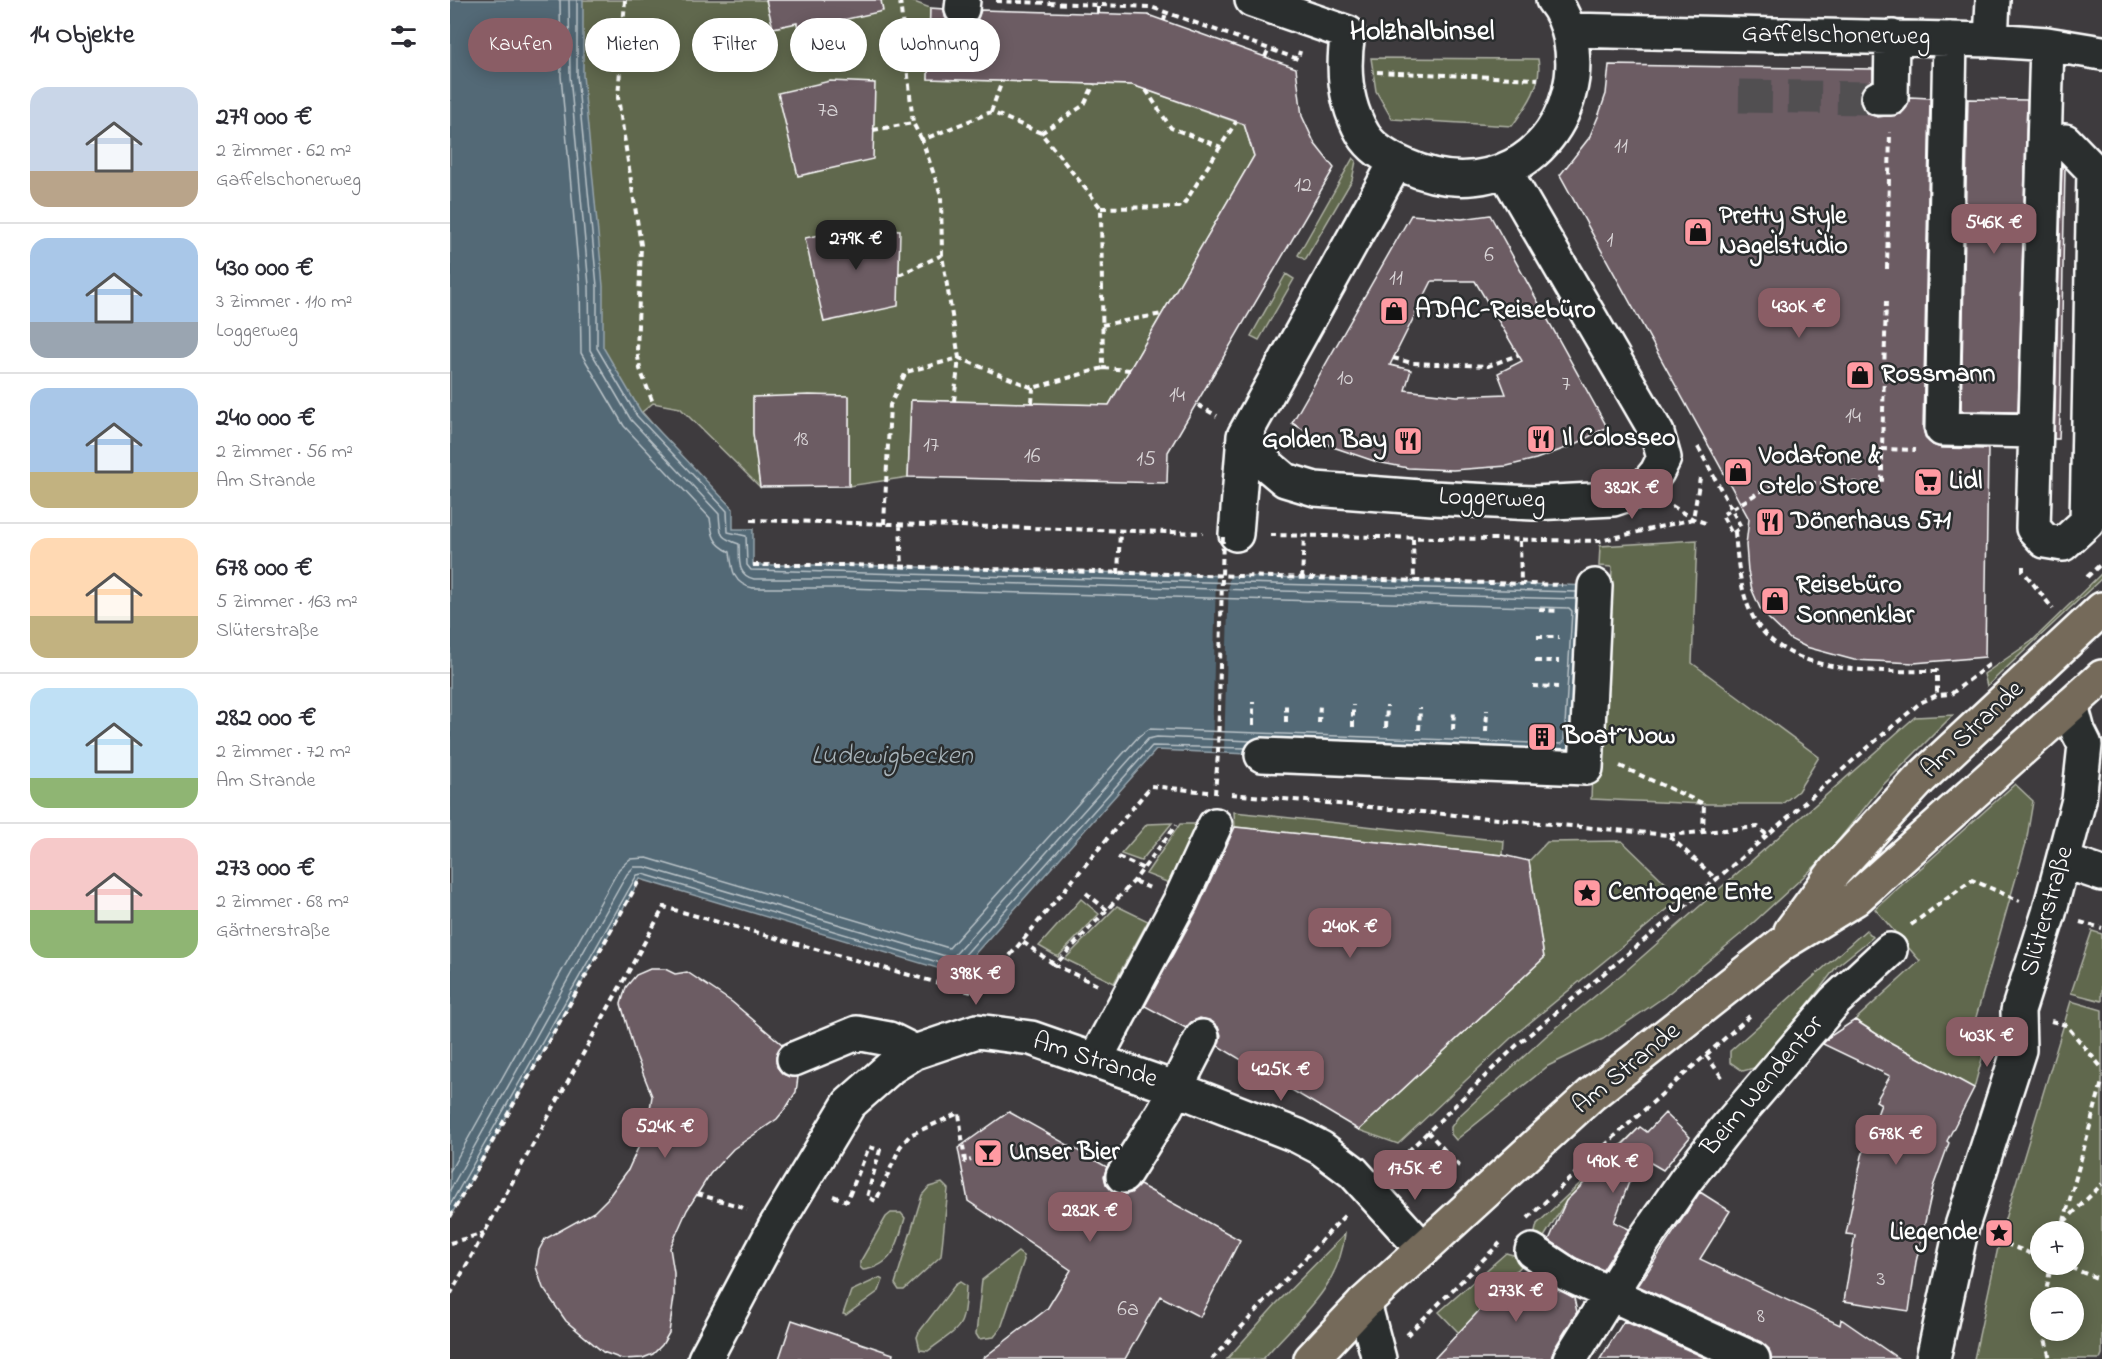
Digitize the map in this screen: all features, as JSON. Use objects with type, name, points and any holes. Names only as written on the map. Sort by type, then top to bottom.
[{"type":"main road","name":"Am Strande","points":[[2072,705],[2102,609]]},
{"type":"main road","name":"Am Strande","points":[[1783,943],[1835,871],[1920,780],[2102,609]]},
{"type":"main road","name":"Am Strande","points":[[1311,1359],[1364,1303],[1592,1094],[1783,943],[1856,899],[2102,677]]},
{"type":"street","points":[[1252,0],[1348,33],[1343,61],[1346,89],[1363,135],[1377,150],[1396,162],[1428,176],[1454,180],[1480,178],[1505,171],[1533,152],[1555,127],[1569,97],[1574,64],[1569,30],[1554,0]]},
{"type":"street","points":[[1991,40],[1993,0]]},
{"type":"street","name":"Gaffelschonerweg","points":[[1569,30],[1991,40],[2047,44],[2102,53]]},
{"type":"street","points":[[1885,98],[1892,37]]},
{"type":"street","points":[[1950,39],[1942,429],[2035,431]]},
{"type":"street","points":[[2047,44],[2055,140],[2035,431],[2033,528],[2045,541],[2063,544],[2095,513],[2094,171],[2055,140]]},
{"type":"street","points":[[2055,140],[2102,144]]},
{"type":"street","points":[[1221,533],[1244,436],[1396,162]]},
{"type":"street","points":[[1505,171],[1657,433],[1664,458],[1657,472],[1643,489]]},
{"type":"street","name":"Loggerweg","points":[[1244,436],[1266,464],[1286,480],[1315,489],[1433,498],[1534,502],[1613,499],[1643,489]]},
{"type":"street","points":[[1262,755],[1586,768],[1595,586]]},
{"type":"street","name":"Slüterstraße","points":[[1933,1359],[1962,1226],[2019,1050],[2018,1011],[2049,913],[2079,800],[2085,745],[2078,731],[2072,705]]},
{"type":"street","points":[[1095,1060],[1180,901],[1215,825]]},
{"type":"street","points":[[2063,861],[2102,874]]},
{"type":"street","name":"Beim Wendentor","points":[[1570,1359],[1609,1294],[1685,1181],[1724,1131],[1835,1001],[1890,950]]},
{"type":"street","name":"Am Strande","points":[[705,1359],[775,1227],[849,1104],[891,1066],[915,1052],[977,1031],[1030,1038],[1177,1089],[1298,1136],[1322,1148],[1353,1172],[1423,1249]]},
{"type":"street","points":[[794,1059],[857,1033],[889,1039],[915,1052]]},
{"type":"street","points":[[1124,1176],[1177,1089],[1202,1037]]},
{"type":"street","points":[[1517,1246],[1609,1294],[1753,1359]]},
{"type":"street","points":[[1364,1303],[1390,1351]]},
{"type":"path","points":[[625,0],[618,98],[641,245],[637,351],[640,369],[652,402]]},
{"type":"path","points":[[900,0],[913,123],[922,140],[941,195],[942,255],[958,358],[954,401]]},
{"type":"path","points":[[963,3],[1074,2],[1151,7],[1298,59]]},
{"type":"path","points":[[1098,5],[1098,13]]},
{"type":"path","points":[[1164,21],[1166,12]]},
{"type":"path","points":[[1265,57],[1269,48]]},
{"type":"path","points":[[1344,72],[1571,80]]},
{"type":"path","points":[[991,112],[1002,81]]},
{"type":"path","points":[[1041,133],[1084,105],[1094,84]]},
{"type":"path","points":[[1146,90],[1171,128],[1221,147]]},
{"type":"path","points":[[1885,98],[1887,269]]},
{"type":"path","points":[[922,140],[991,112],[1041,133],[1101,208],[1103,368]]},
{"type":"path","points":[[1101,208],[1182,207],[1236,122]]},
{"type":"path","points":[[873,130],[913,123]]},
{"type":"path","points":[[899,275],[942,255]]},
{"type":"path","points":[[1102,325],[1162,314]]},
{"type":"path","points":[[1394,358],[1412,363],[1488,366],[1518,355]]},
{"type":"path","points":[[884,524],[890,405],[906,372],[958,358],[1033,388],[1103,368],[1130,370]]},
{"type":"path","points":[[1032,403],[1033,388]]},
{"type":"path","points":[[1731,510],[1741,527],[1732,534],[1722,516],[1731,510],[1774,483],[1882,483],[1882,449]]},
{"type":"path","points":[[1693,519],[1700,478]]},
{"type":"path","points":[[1643,489],[1693,519],[1709,525]]},
{"type":"path","points":[[751,520],[1413,539],[1600,542],[1693,519]]},
{"type":"path","points":[[900,524],[902,567]]},
{"type":"path","points":[[1118,574],[1120,531]]},
{"type":"path","points":[[1735,532],[1742,582],[1751,612],[1767,636],[1787,650],[1822,664],[1855,670],[1937,671],[1937,695]]},
{"type":"path","points":[[1215,792],[1218,753],[1221,533]]},
{"type":"path","points":[[1302,579],[1304,536]]},
{"type":"path","points":[[1413,539],[1414,582]]},
{"type":"path","points":[[1520,541],[1521,584]]},
{"type":"path","points":[[753,565],[1595,586]]},
{"type":"path","points":[[2048,600],[2054,609]]},
{"type":"path","points":[[1539,610],[1567,611]]},
{"type":"path","points":[[1537,637],[1566,637]]},
{"type":"path","points":[[1535,661],[1565,662]]},
{"type":"path","points":[[1533,686],[1564,687]]},
{"type":"path","points":[[1212,1359],[1369,1189],[1517,1045],[1716,879],[1912,710],[1937,695],[1951,694]]},
{"type":"path","points":[[1586,754],[1592,753],[1704,804],[1703,832]]},
{"type":"path","points":[[450,1295],[664,907],[978,994],[1151,786],[1668,835],[1758,827],[1767,835]]},
{"type":"path","points":[[1195,799],[1200,791]]},
{"type":"path","points":[[1055,965],[1144,869],[1183,816]]},
{"type":"path","points":[[1668,835],[1716,879]]},
{"type":"path","points":[[1118,857],[1144,869]]},
{"type":"path","points":[[450,1218],[640,879]]},
{"type":"path","points":[[1890,950],[1906,929],[1972,880],[2049,913]]},
{"type":"path","points":[[1086,893],[1107,910]]},
{"type":"path","points":[[1023,942],[1055,965],[1127,1000]]},
{"type":"path","points":[[1527,1219],[1614,1137],[1755,1011]]},
{"type":"path","points":[[2066,1025],[2102,1068]]},
{"type":"path","points":[[2064,1221],[2102,1082]]},
{"type":"path","points":[[850,1195],[869,1147],[880,1150],[867,1197],[876,1201],[900,1147],[910,1136],[959,1113],[965,1162],[971,1160]]},
{"type":"path","points":[[2065,1221],[2102,1184]]},
{"type":"path","points":[[697,1194],[739,1206],[748,1211]]},
{"type":"path","points":[[450,1243],[484,1233]]},
{"type":"path","points":[[1996,1240],[2030,1253]]},
{"type":"path","points":[[1390,1351],[1517,1246]]},
{"type":"path","points":[[2084,1273],[2102,1280]]},
{"type":"path","points":[[2046,1341],[2050,1359]]},
{"type":"green space","points":[[510,0],[909,0],[930,8],[930,18],[879,18],[879,72],[928,72],[928,79],[1132,85],[1244,125],[1254,156],[1109,405],[911,400],[908,477],[849,486],[849,397],[753,398],[753,433],[760,487],[680,408],[653,403],[642,412],[679,455],[733,509],[693,478],[602,368],[528,72],[573,72],[573,18],[514,18]]},
{"type":"green space","points":[[1371,58],[1538,59],[1539,69],[1536,87],[1512,126],[1392,119],[1376,91]]},
{"type":"green space","points":[[1353,158],[1356,161],[1352,180],[1305,260],[1298,255]]},
{"type":"green space","points":[[1286,274],[1294,279],[1259,340],[1251,336]]},
{"type":"green space","points":[[1697,540],[1692,663],[1819,757],[1798,791],[1782,804],[1704,804],[1591,799],[1599,598],[1611,598],[1612,567],[1599,566],[1600,546]]},
{"type":"green space","points":[[2102,573],[2102,578],[1987,686],[1984,674],[2032,641]]},
{"type":"green space","points":[[1953,715],[1882,786],[1825,857],[1741,934],[1664,997],[1603,1039],[1548,1066],[1456,1140],[1451,1134],[1451,1127],[1458,1117],[1546,1036],[1627,970],[1915,717]]},
{"type":"green space","points":[[2015,784],[2033,801],[2026,843],[1970,1038],[1986,1044],[1974,1088],[1886,1040],[1855,1020],[1920,961],[1875,909]]},
{"type":"green space","points":[[1234,812],[1504,841],[1503,855],[1235,827]]},
{"type":"green space","points":[[1172,823],[1141,861],[1121,854],[1147,824]]},
{"type":"green space","points":[[1180,824],[1201,824],[1172,884],[1146,874]]},
{"type":"green space","points":[[1622,841],[1681,898],[1511,1038],[1398,1144],[1359,1130],[1544,958],[1529,861],[1547,842]]},
{"type":"green space","points":[[1081,899],[1099,914],[1058,957],[1039,946]]},
{"type":"green space","points":[[1117,906],[1148,921],[1114,983],[1065,959]]},
{"type":"green space","points":[[1866,930],[1873,937],[1837,966],[1761,1066],[1743,1071],[1730,1062],[1730,1051]]},
{"type":"green space","points":[[2092,931],[2102,934],[2102,1001],[2071,993]]},
{"type":"green space","points":[[2071,1001],[2102,1010],[2102,1354],[2100,1359],[1974,1359],[2002,1229]]},
{"type":"green space","points":[[1640,1127],[1566,1201],[1541,1242],[1534,1236],[1537,1224]]},
{"type":"green space","points":[[942,1183],[948,1189],[941,1256],[904,1290],[899,1290],[895,1284],[922,1195],[929,1187]]},
{"type":"green space","points":[[891,1213],[901,1213],[905,1218],[897,1244],[882,1264],[863,1270],[860,1262],[886,1217]]},
{"type":"green space","points":[[1345,1234],[1341,1254],[1325,1288],[1263,1359],[1227,1359],[1276,1304]]},
{"type":"green space","points":[[1018,1252],[1024,1260],[1001,1328],[994,1337],[979,1339],[976,1334],[982,1280]]},
{"type":"green space","points":[[1506,1253],[1520,1257],[1524,1263],[1459,1333],[1439,1312]]},
{"type":"green space","points":[[879,1278],[883,1280],[879,1291],[846,1315],[843,1314],[851,1291]]},
{"type":"green space","points":[[960,1282],[966,1286],[964,1311],[959,1326],[928,1351],[920,1350],[917,1337],[919,1332],[955,1285]]},
{"type":"water","name":"Ludewigbecken","points":[[450,0],[583,0],[583,75],[603,286],[603,347],[641,412],[733,509],[733,529],[753,529],[753,565],[845,565],[1595,586],[1586,768],[1156,750],[957,974],[640,879],[450,1217]]},
{"type":"pier","points":[[1216,573],[1229,574],[1224,753],[1212,752]]},
{"type":"building","points":[[766,0],[881,0],[883,11],[852,18],[790,18],[790,24],[778,27],[778,18],[770,18]]},
{"type":"building","points":[[930,8],[944,9],[946,18],[930,18]]},
{"type":"building","points":[[981,10],[1148,15],[1296,68],[1302,116],[1315,144],[1334,168],[1168,452],[1167,483],[908,477],[911,400],[1109,405],[1254,156],[1244,124],[1132,85],[928,79],[928,72],[1000,72],[1000,18],[978,18]]},
{"type":"building","points":[[1609,65],[1873,69],[1873,81],[1862,88],[1859,99],[1868,114],[1878,117],[1901,114],[1907,107],[1910,97],[1930,98],[1923,429],[1926,439],[1942,448],[1988,449],[1985,657],[1914,663],[1854,660],[1806,647],[1790,639],[1760,608],[1752,590],[1748,571],[1746,545],[1749,519],[1560,175],[1589,138],[1606,94]]},
{"type":"building","points":[[830,81],[875,83],[873,159],[798,176],[778,93]]},
{"type":"building","points":[[1968,99],[2027,100],[2018,412],[1961,411]]},
{"type":"building","points":[[2062,165],[2065,168],[2060,415],[2059,439],[2054,439]]},
{"type":"building","points":[[1411,215],[1462,219],[1490,215],[1607,427],[1574,445],[1536,459],[1507,466],[1453,470],[1408,468],[1377,462],[1330,446],[1292,423]],"holes":[[[1432,281],[1475,281],[1522,361],[1498,373],[1506,394],[1457,396],[1405,390],[1411,370],[1390,365]]]},
{"type":"building","points":[[854,228],[900,230],[898,306],[824,322],[805,238]]},
{"type":"building","points":[[849,396],[849,486],[760,487],[753,433],[753,397]]},
{"type":"building","points":[[1235,827],[1503,855],[1529,861],[1544,958],[1359,1130],[1218,1046],[1221,1035],[1218,1027],[1211,1021],[1200,1018],[1191,1022],[1186,1028],[1145,1006],[1197,910]]},
{"type":"building","points":[[650,969],[665,969],[675,974],[687,972],[732,1002],[783,1045],[776,1056],[777,1067],[783,1074],[798,1077],[796,1092],[777,1119],[733,1149],[710,1174],[687,1210],[670,1248],[674,1273],[674,1297],[669,1333],[662,1345],[653,1354],[643,1358],[622,1359],[603,1352],[566,1321],[543,1288],[536,1267],[539,1250],[545,1239],[594,1212],[607,1199],[628,1170],[648,1122],[652,1096],[635,1053],[621,1004],[626,987],[636,975]]},
{"type":"building","points":[[1855,1020],[1886,1040],[1974,1088],[1947,1141],[1949,1143],[1933,1187],[1916,1262],[1909,1311],[1844,1301],[1855,1235],[1846,1234],[1862,1156],[1881,1104],[1876,1101],[1890,1076],[1823,1044],[1829,1037]]},
{"type":"building","points":[[1009,1112],[1107,1167],[1104,1176],[1106,1184],[1114,1192],[1122,1195],[1131,1193],[1140,1185],[1240,1240],[1200,1317],[1160,1296],[1125,1359],[982,1359],[1047,1309],[1071,1270],[968,1201],[958,1148]]},
{"type":"building","points":[[1665,1113],[1690,1137],[1663,1170],[1651,1163],[1629,1182],[1614,1222],[1629,1229],[1603,1270],[1576,1258],[1549,1240],[1566,1201],[1640,1127],[1647,1132]]},
{"type":"building","points":[[1700,1192],[1730,1211],[1700,1259],[1840,1325],[1841,1319],[1899,1359],[1771,1359],[1769,1349],[1761,1342],[1638,1286]]},
{"type":"building","points":[[1516,1271],[1531,1279],[1533,1274],[1574,1298],[1577,1312],[1554,1349],[1551,1359],[1434,1359]]},
{"type":"building","points":[[792,1320],[893,1354],[892,1359],[779,1359]]},
{"type":"building","points":[[1624,1321],[1708,1359],[1600,1359]]},
{"type":"tunnel","points":[[1739,96],[1878,98]]},
{"type":"place","name":"Pretty Style Nagelstudio","points":[[1698,232]]},
{"type":"place","name":"ADAC-Reisebüro","points":[[1394,311]]},
{"type":"place","name":"Rossmann","points":[[1860,375]]},
{"type":"place","name":"Il Colosseo","points":[[1541,439]]},
{"type":"place","name":"Golden Bay","points":[[1408,441]]},
{"type":"place","name":"Vodafone & Otelo Store","points":[[1738,472]]},
{"type":"place","name":"Lidl","points":[[1928,482]]},
{"type":"place","name":"Dönerhaus 571","points":[[1770,522]]},
{"type":"place","name":"Reisebüro Sonnenklar","points":[[1775,601]]},
{"type":"place","name":"Boat~Now","points":[[1542,737]]},
{"type":"place","name":"Centogene Ente","points":[[1587,893]]},
{"type":"place","name":"Unser Bier","points":[[988,1153]]},
{"type":"place","name":"Liegende","points":[[1999,1233]]},
{"type":"district","name":"Holzhalbinsel","points":[[1422,32]]}]
